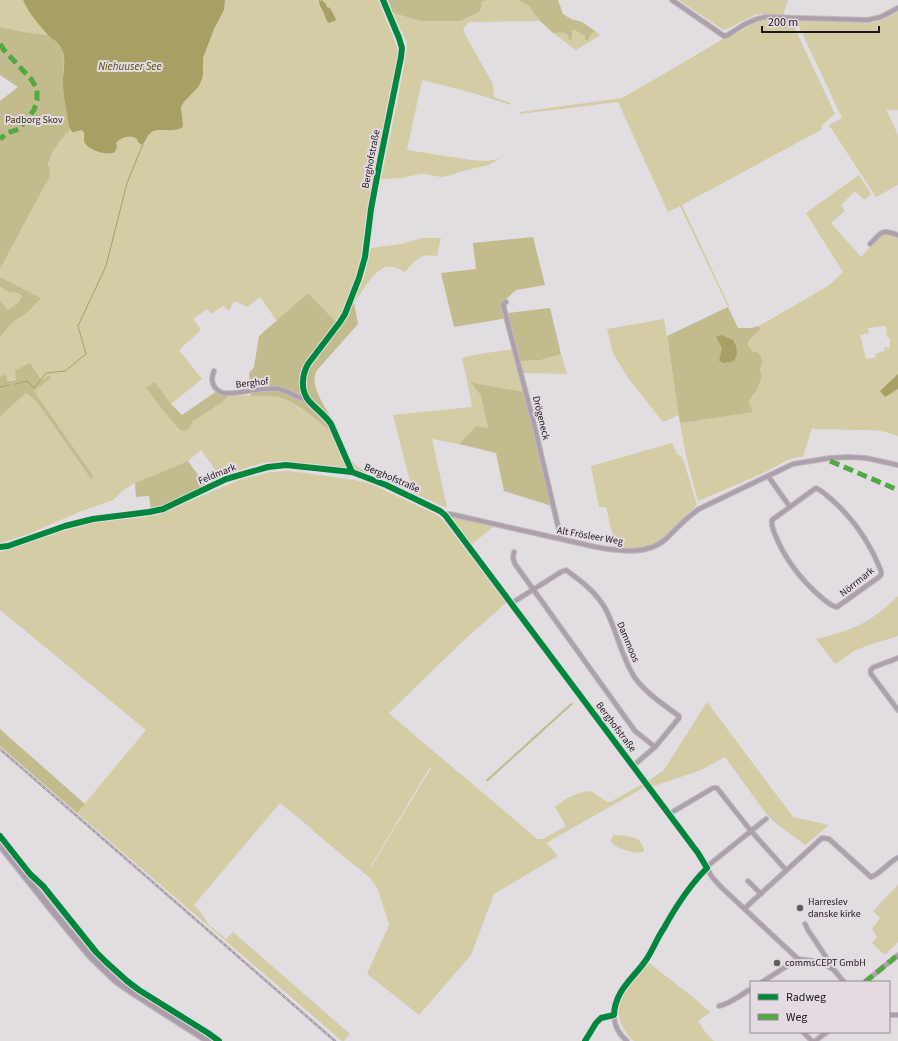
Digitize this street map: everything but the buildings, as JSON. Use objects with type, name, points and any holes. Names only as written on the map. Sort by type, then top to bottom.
[{"type":"main road","points":[[0,845],[54,914],[90,956],[117,982],[208,1041]]},
{"type":"street","name":"Berghofstraße","points":[[383,0],[399,38],[402,48],[402,57],[371,209],[365,257],[360,278],[345,314],[304,371],[304,392],[308,400],[327,418],[331,424],[352,472],[420,500],[440,510],[445,515],[698,853],[712,877],[798,959]]},
{"type":"street","points":[[672,0],[724,36],[758,18],[868,20],[881,17],[898,8]]},
{"type":"street","points":[[870,244],[884,232],[888,231],[898,235]]},
{"type":"street","name":"Drögeneck","points":[[506,302],[503,305],[534,424],[561,539]]},
{"type":"street","name":"Berghof","points":[[214,371],[212,382],[218,390],[223,393],[278,389],[308,400]]},
{"type":"street","name":"Alt Frösleer Weg","points":[[445,515],[450,514],[618,551],[648,549],[666,540],[692,513],[793,464],[830,458],[849,457],[866,458],[898,464]]},
{"type":"street","name":"Feldmark","points":[[93,519],[163,509],[226,479],[268,468],[286,465],[352,472]]},
{"type":"street","points":[[768,476],[790,507]]},
{"type":"street","name":"Nörrmark","points":[[816,488],[827,496],[848,515],[861,532],[872,550],[881,574],[840,606],[835,607],[824,599],[812,589],[791,565],[776,537],[771,522],[790,507],[816,488]]},
{"type":"street","points":[[514,552],[513,558],[515,564],[635,731],[655,747]]},
{"type":"street","name":"Dammoos","points":[[512,603],[560,572],[566,570],[590,588],[605,608],[634,676],[645,688],[680,718],[655,747],[633,766]]},
{"type":"street","points":[[898,658],[874,667],[871,670],[871,674],[898,710]]},
{"type":"street","points":[[669,814],[713,788],[717,788],[751,831],[786,870]]},
{"type":"street","points":[[627,1041],[620,1035],[617,1029],[614,1015],[614,1006],[621,991],[646,960],[671,916],[697,878],[710,864],[766,819]]},
{"type":"street","points":[[745,908],[822,838],[829,839],[871,877],[877,875],[897,858]]},
{"type":"street","points":[[748,881],[760,894]]},
{"type":"street","points":[[805,924],[826,957],[826,965]]},
{"type":"street","points":[[867,981],[898,955]]},
{"type":"street","points":[[764,981],[798,959],[820,962],[834,970],[843,981]]},
{"type":"street","points":[[719,1006],[732,1002],[750,990]]},
{"type":"street","points":[[585,1041],[596,1023],[601,1018],[614,1015]]},
{"type":"street","points":[[804,1033],[812,1041]]},
{"type":"street","points":[[815,1041],[826,1033]]},
{"type":"shaded area","points":[[0,0],[23,0],[25,5],[49,35],[0,27]]},
{"type":"shaded area","points":[[225,0],[378,0],[397,47],[398,54],[386,110],[360,264],[345,305],[336,322],[308,293],[277,321],[260,297],[247,307],[234,301],[229,311],[223,306],[211,314],[207,309],[193,319],[200,328],[199,332],[179,350],[202,379],[171,404],[155,382],[147,388],[173,422],[182,430],[229,396],[266,395],[281,397],[290,401],[327,427],[336,425],[351,460],[368,474],[346,468],[282,461],[263,463],[245,468],[221,478],[201,450],[188,461],[135,483],[125,489],[113,500],[79,512],[31,533],[0,543],[0,418],[26,393],[37,402],[91,479],[94,477],[34,391],[51,378],[50,375],[41,380],[16,379],[6,381],[6,374],[0,377],[0,337],[12,323],[28,312],[41,298],[0,277],[0,269],[50,176],[48,165],[55,149],[70,130],[72,132],[82,130],[85,134],[86,143],[88,146],[109,154],[117,146],[116,143],[123,137],[133,137],[144,144],[150,133],[153,131],[163,130],[181,111],[181,107],[184,102],[199,86],[202,79],[203,58],[214,29],[224,10]]},
{"type":"shaded area","points":[[487,0],[518,0],[529,5],[540,21],[469,22],[463,29],[493,85],[494,97],[511,103],[511,105],[473,93],[422,80],[407,150],[471,160],[486,161],[500,159],[488,165],[448,176],[441,177],[420,174],[402,178],[381,179],[407,49],[407,43],[393,13],[422,21],[466,19],[479,12],[482,2]]},
{"type":"shaded area","points":[[679,0],[788,0],[783,15],[754,15],[725,30]]},
{"type":"shaded area","points":[[898,12],[898,110],[886,109],[898,135],[898,185],[876,197],[829,125],[842,118],[796,20],[872,23],[883,20]]},
{"type":"shaded area","points":[[766,20],[791,20],[835,114],[822,125],[822,129],[819,131],[682,205],[729,306],[728,307],[680,206],[668,212],[618,102],[520,114],[520,112],[622,98],[733,33],[734,35],[754,23]]},
{"type":"shaded area","points":[[572,30],[581,33],[588,40],[591,34],[595,31],[601,35],[576,50],[553,33],[559,32],[568,35]]},
{"type":"shaded area","points":[[859,175],[871,194],[864,200],[855,191],[841,205],[845,211],[831,223],[861,257],[881,235],[887,234],[898,238],[898,436],[876,430],[812,428],[803,457],[788,460],[763,473],[698,501],[686,456],[680,423],[711,418],[749,404],[750,399],[756,391],[762,377],[760,370],[762,363],[748,346],[749,340],[760,330],[759,326],[828,286],[843,272],[806,213]],"holes":[[[886,326],[887,337],[890,339],[890,348],[884,347],[885,351],[875,354],[876,357],[866,359],[860,335],[869,333],[868,328]]]},
{"type":"shaded area","points":[[422,238],[441,238],[437,256],[431,255],[418,259],[405,272],[394,267],[382,269],[376,273],[366,285],[354,303],[365,274],[371,248],[401,244]]},
{"type":"shaded area","points":[[0,287],[9,292],[18,293],[23,296],[19,302],[8,310],[0,301]]},
{"type":"shaded area","points":[[664,319],[679,415],[663,422],[628,378],[613,353],[607,329]]},
{"type":"shaded area","points":[[513,349],[524,392],[474,383],[471,384],[481,396],[488,428],[476,426],[459,444],[432,439],[447,508],[413,493],[393,415],[472,407],[462,358]]},
{"type":"shaded area","points":[[561,354],[567,374],[522,373],[519,361],[541,360]]},
{"type":"shaded area","points":[[672,443],[677,454],[682,457],[697,505],[664,538],[656,543],[640,548],[616,549],[606,507],[599,507],[591,466]]},
{"type":"shaded area","points":[[288,471],[306,473],[355,480],[371,484],[437,515],[443,520],[507,602],[464,640],[389,713],[537,839],[543,839],[566,826],[555,807],[572,796],[591,791],[607,802],[610,802],[641,785],[645,787],[546,843],[558,856],[494,894],[471,955],[419,1015],[367,974],[389,925],[378,889],[370,878],[280,803],[194,905],[209,925],[226,939],[233,932],[350,1034],[344,1041],[342,1041],[77,813],[146,730],[0,610],[0,552],[78,526],[96,522],[160,514],[239,480],[270,472]],"holes":[[[430,767],[431,768],[371,867],[370,867]]]},
{"type":"shaded area","points":[[453,516],[493,527],[471,545],[451,520]]},
{"type":"shaded area","points":[[898,596],[898,636],[854,651],[835,664],[816,639],[846,631],[858,626],[882,611]]},
{"type":"shaded area","points":[[707,702],[793,817],[829,825],[805,845],[767,815],[725,757],[701,770],[651,787],[646,782],[664,770]]},
{"type":"shaded area","points":[[614,835],[638,839],[644,849],[643,852],[631,852],[617,847],[611,842]]},
{"type":"shaded area","points":[[898,885],[898,942],[885,955],[872,943],[877,937],[872,929],[880,918],[873,911]]},
{"type":"shaded area","points":[[649,963],[710,1012],[698,1021],[708,1036],[714,1041],[634,1041],[630,1037],[620,1022],[620,1005],[627,989]]},
{"type":"green space","points":[[388,0],[487,0],[482,2],[479,12],[461,21],[421,21],[393,13]]},
{"type":"green space","points":[[518,0],[558,0],[563,14],[571,19],[582,22],[595,31],[591,34],[588,40],[585,40],[585,36],[575,30],[572,30],[572,39],[569,40],[568,35],[566,34],[561,32],[553,33],[540,21],[529,6]]},
{"type":"green space","name":"Padborg Skov","points":[[0,27],[49,35],[62,49],[64,57],[63,82],[70,130],[60,141],[52,155],[48,164],[50,176],[0,269],[0,101],[18,87],[0,75]]},
{"type":"green space","points":[[533,237],[545,285],[516,290],[506,299],[508,313],[550,308],[561,354],[541,360],[519,361],[508,318],[454,327],[441,273],[476,269],[473,243]]},
{"type":"green space","points":[[0,277],[41,298],[28,312],[12,323],[0,337],[0,301],[8,310],[19,302],[22,296],[18,293],[9,292],[0,287]]},
{"type":"green space","points":[[308,293],[336,322],[345,305],[354,303],[358,324],[315,374],[314,381],[318,394],[336,425],[327,428],[305,411],[287,400],[275,396],[251,396],[249,373],[254,367],[259,336]]},
{"type":"green space","points":[[728,307],[738,328],[751,328],[759,326],[760,330],[749,340],[748,345],[752,351],[758,353],[761,357],[762,363],[760,370],[762,377],[756,391],[750,399],[749,404],[753,412],[680,423],[667,336]]},
{"type":"green space","points":[[30,363],[41,380],[50,375],[51,378],[34,391],[94,477],[91,479],[37,402],[26,393],[0,418],[0,377],[6,374],[7,381],[16,380],[15,371]]},
{"type":"green space","points":[[155,382],[171,404],[182,415],[217,391],[229,396],[192,422],[189,428],[183,431],[170,419],[146,388]]},
{"type":"green space","points":[[471,383],[524,392],[552,506],[504,491],[496,453],[459,444],[476,426],[488,428],[481,396]]},
{"type":"green space","points":[[188,461],[205,485],[169,503],[151,509],[149,496],[136,497],[135,483]]},
{"type":"green space","points":[[571,703],[573,704],[487,782],[486,780]]},
{"type":"green space","points":[[0,729],[85,804],[77,813],[0,746]]},
{"type":"water","name":"Niehuuser See","points":[[23,0],[225,0],[224,10],[214,29],[203,58],[202,79],[199,86],[181,107],[183,127],[176,130],[157,130],[152,132],[148,135],[142,145],[134,137],[128,136],[116,143],[117,146],[113,153],[98,151],[87,146],[84,141],[84,133],[82,130],[72,132],[69,127],[63,81],[63,52],[60,46],[48,35],[27,9]]},
{"type":"water","points":[[319,0],[330,8],[336,19],[335,21],[328,23]]},
{"type":"water","points":[[721,335],[733,340],[736,346],[737,354],[734,361],[724,363],[719,361],[722,348],[716,337]]},
{"type":"water","points":[[898,374],[898,389],[885,397],[880,391]]},
{"type":"waterway","points":[[15,384],[27,381],[34,388],[46,373],[65,371],[86,354],[78,326],[106,266],[127,183],[143,144]]},
{"type":"waterway","points":[[0,387],[9,385]]},
{"type":"railway","points":[[0,749],[335,1041]]},
{"type":"marked path","points":[[0,44],[31,79],[37,89],[37,100],[34,110],[19,129],[7,133],[0,139]]},
{"type":"marked path","points":[[830,461],[898,490]]},
{"type":"marked path","points":[[866,981],[898,955]]},
{"type":"cycle path","points":[[352,472],[331,424],[306,397],[303,387],[303,378],[308,364],[345,314],[359,278],[365,257],[371,209],[402,48],[383,0]]},
{"type":"cycle path","points":[[0,547],[8,546],[65,526],[93,519],[163,509],[226,479],[268,467],[286,465],[352,472],[386,485],[440,511],[445,515],[698,853],[707,868],[684,896],[673,912],[646,960],[621,992],[615,1006],[614,1015],[601,1018],[596,1023],[585,1041]]},
{"type":"cycle path","points":[[0,836],[30,874],[43,886],[96,952],[106,962],[139,990],[219,1041]]},
{"type":"place","name":"Harreslev danske kirke","points":[[800,908]]},
{"type":"place","name":"commsCEPT GmbH","points":[[777,963]]}]
